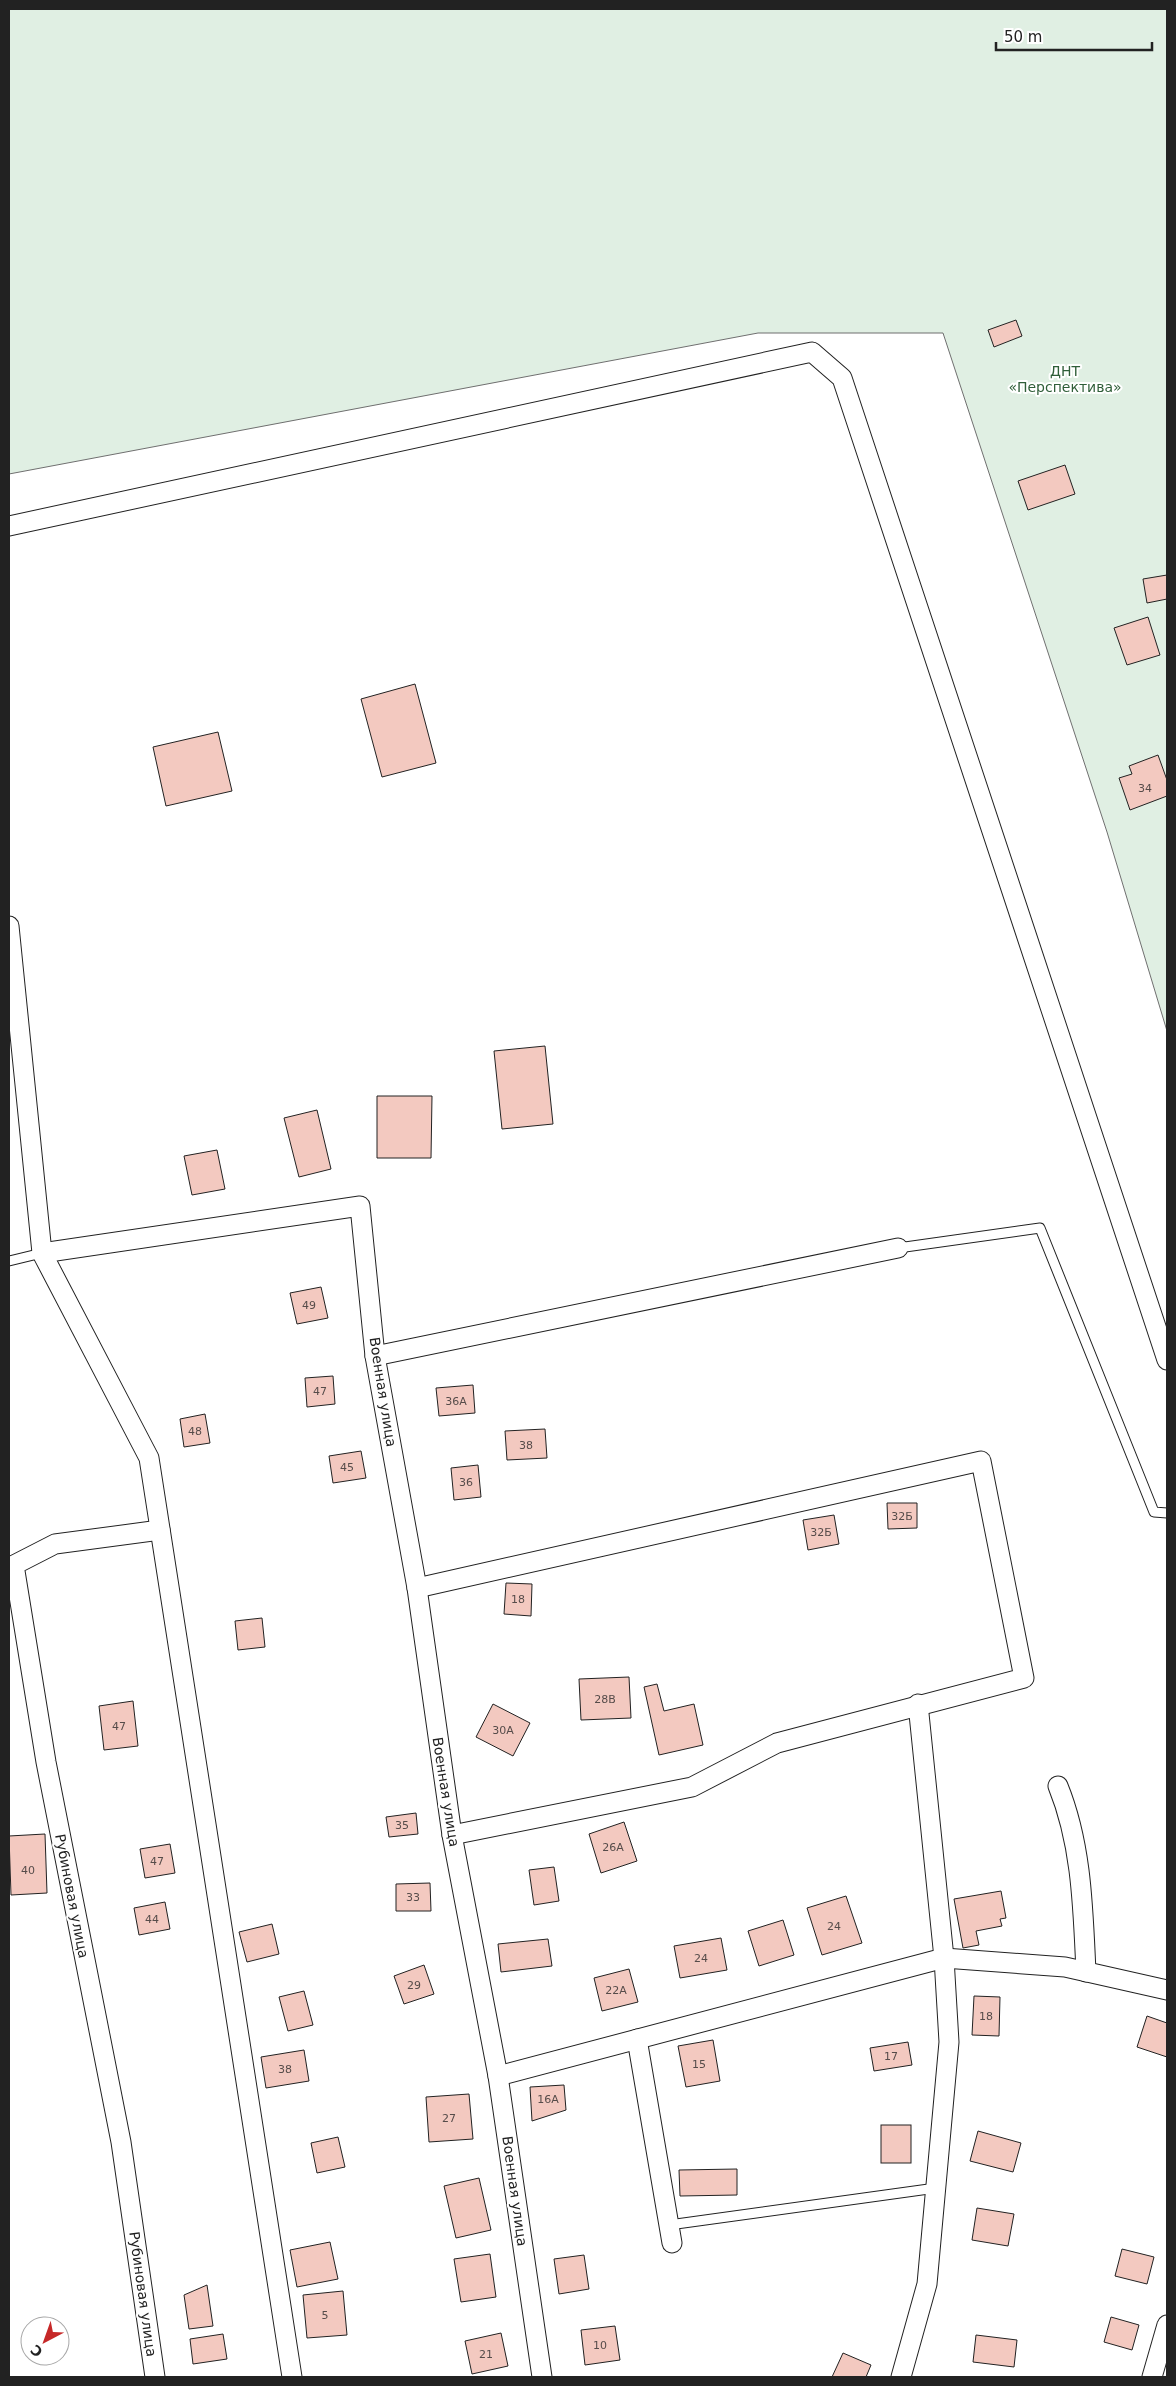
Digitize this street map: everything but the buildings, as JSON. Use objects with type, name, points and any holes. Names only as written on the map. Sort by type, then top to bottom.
[{"type":"street","points":[[9,526],[812,352],[842,378],[1167,1360]]},
{"type":"street","points":[[9,926],[42,1253],[149,1458],[292,2377]]},
{"type":"street","name":"Военная улица","points":[[42,1253],[360,1206],[375,1356],[417,1588],[452,1835],[498,2076],[542,2377]]},
{"type":"street","points":[[375,1356],[898,1248]]},
{"type":"street","points":[[417,1588],[980,1461],[1024,1678],[918,1704],[777,1743],[692,1787],[452,1835]]},
{"type":"street","name":"Рубиновая улица","points":[[155,2377],[121,2142],[46,1762],[14,1565],[55,1544],[160,1530]]},
{"type":"street","points":[[901,2377],[927,2284],[949,2042],[944,1958],[918,1704]]},
{"type":"street","points":[[1058,1786],[1069,1813],[1082,1883],[1086,1972]]},
{"type":"street","points":[[498,2076],[944,1958],[1065,1967],[1167,1990]]},
{"type":"street","points":[[637,2039],[671,2234]]},
{"type":"street","points":[[1152,2377],[1167,2325]]},
{"type":"lane","points":[[898,1248],[1040,1228],[1154,1512],[1167,1513]]},
{"type":"lane","points":[[9,1262],[42,1253]]},
{"type":"lane","points":[[671,2234],[936,2188]]},
{"type":"green space","name":"ДНТ «Перспектива»","points":[[9,9],[1167,9],[1167,1031],[1107,832],[943,333],[758,333],[9,474]]}]
